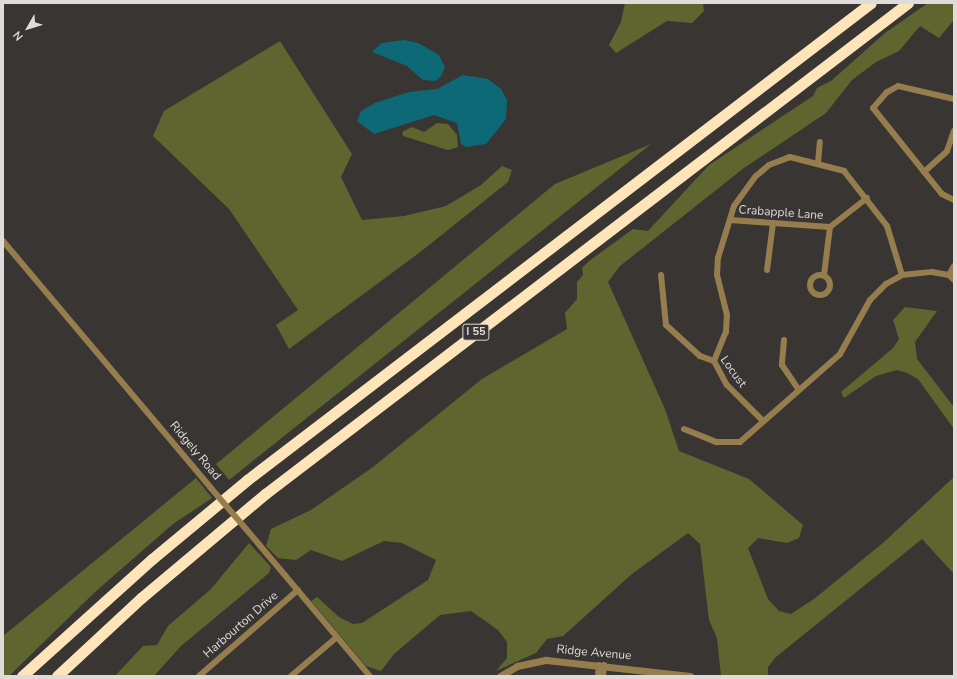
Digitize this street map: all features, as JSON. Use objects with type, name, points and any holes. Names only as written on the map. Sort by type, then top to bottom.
[{"type":"highway","name":"I 55","points":[[22,676],[152,559],[247,480],[871,3]]},
{"type":"highway","name":"I 55","points":[[57,676],[141,598],[270,489],[908,3]]},
{"type":"street","points":[[954,99],[903,86],[890,89],[876,102],[874,112],[942,194],[954,200]]},
{"type":"street","points":[[924,172],[947,151],[954,131]]},
{"type":"street","points":[[818,163],[820,142]]},
{"type":"street","points":[[714,361],[726,332],[727,315],[716,266],[730,220],[742,196],[769,165],[790,157],[818,163],[844,171],[867,198],[887,226],[902,275]]},
{"type":"street","name":"Crabapple Lane","points":[[730,220],[830,227],[867,198]]},
{"type":"street","points":[[767,270],[773,223]]},
{"type":"street","points":[[824,275],[830,227]]},
{"type":"street","name":"Ridgely Road","points":[[3,241],[370,676]]},
{"type":"street","points":[[948,275],[954,266]]},
{"type":"street","points":[[684,429],[732,445],[752,434],[763,421],[840,354],[876,293],[902,275],[932,272],[948,275],[954,280]]},
{"type":"street","name":"Locust","points":[[661,275],[666,325],[688,346],[714,361],[727,385],[763,421]]},
{"type":"street","points":[[784,340],[782,365],[799,390]]},
{"type":"street","name":"Harbourton Drive","points":[[199,676],[298,590]]},
{"type":"street","points":[[291,676],[337,637]]},
{"type":"street","name":"Ridge Avenue","points":[[500,676],[517,666],[546,660],[690,676]]},
{"type":"street","points":[[598,676],[601,665]]},
{"type":"street","points":[[601,665],[603,676]]},
{"type":"green space","points":[[625,3],[703,3],[704,11],[692,23],[667,21],[616,53],[609,45],[621,22]]},
{"type":"green space","points":[[928,3],[954,3],[954,20],[939,38],[920,26],[899,51],[876,62],[852,80],[826,113],[744,168],[620,266],[608,282],[665,409],[679,451],[749,479],[803,525],[799,538],[787,543],[758,538],[748,548],[768,599],[779,611],[791,614],[814,599],[884,542],[954,477],[954,574],[922,539],[776,657],[768,667],[768,676],[721,676],[717,638],[709,620],[700,544],[688,533],[632,574],[563,636],[547,639],[536,653],[496,671],[507,658],[507,642],[498,630],[471,611],[440,615],[394,654],[381,671],[366,666],[311,601],[317,597],[339,617],[353,624],[362,623],[428,580],[436,560],[402,543],[384,541],[342,561],[311,550],[296,560],[278,558],[266,546],[271,529],[311,510],[373,467],[482,379],[567,329],[565,313],[577,299],[577,282],[583,275],[582,268],[589,261],[633,229],[648,231],[709,165],[813,96],[817,88],[831,81],[885,33]]},
{"type":"green space","points":[[280,41],[352,154],[341,177],[362,220],[404,216],[446,206],[481,185],[502,166],[512,170],[508,182],[419,253],[289,349],[276,325],[298,310],[229,209],[153,136],[164,111]]},
{"type":"green space","points":[[437,123],[448,124],[457,135],[458,147],[448,150],[403,136],[402,132],[412,127],[424,132]]},
{"type":"green space","points":[[651,144],[229,480],[216,464],[555,184]]},
{"type":"green space","points":[[905,307],[937,311],[915,342],[917,359],[954,407],[954,429],[918,379],[907,373],[897,370],[876,376],[844,398],[841,392],[893,348],[899,339],[893,320]]},
{"type":"green space","points":[[196,478],[212,498],[173,524],[95,592],[9,676],[3,676],[3,636]]},
{"type":"green space","points":[[249,543],[271,567],[269,573],[181,646],[154,676],[115,676],[143,646],[157,645],[168,626],[211,589]]},
{"type":"water","points":[[404,40],[418,43],[439,55],[445,67],[441,76],[436,81],[423,80],[407,66],[372,52],[382,43]]},
{"type":"water","points":[[463,75],[488,79],[501,89],[507,100],[506,119],[486,144],[466,147],[461,144],[457,123],[434,115],[374,134],[357,121],[361,111],[375,103],[409,92],[437,89]]}]
